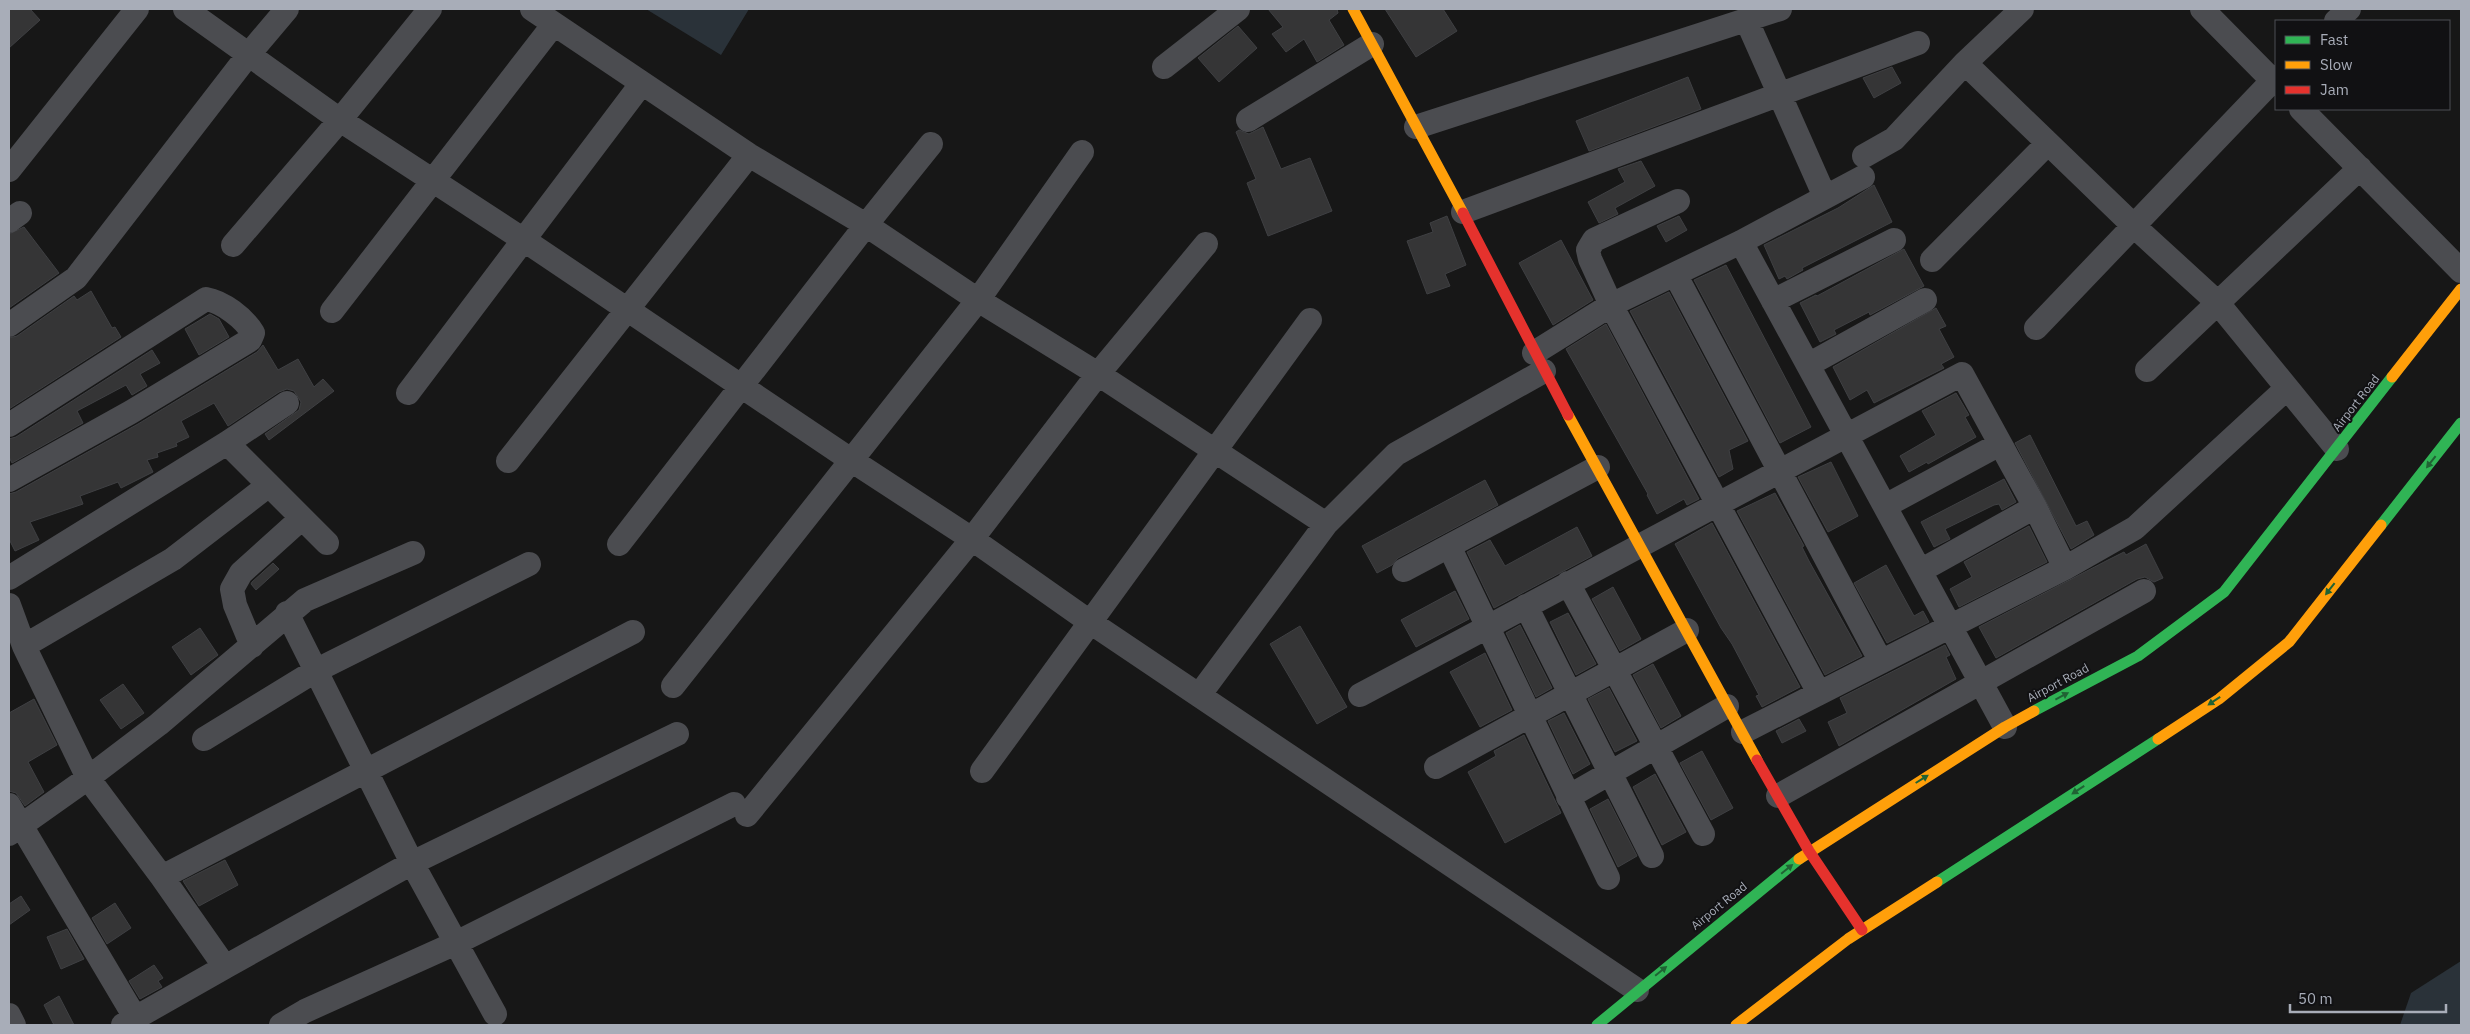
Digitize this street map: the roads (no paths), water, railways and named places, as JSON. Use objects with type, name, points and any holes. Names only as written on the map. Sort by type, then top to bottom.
[{"type":"main road","points":[[1353,9],[1463,212],[1539,362],[1727,706],[1809,851],[1862,930]]},
{"type":"main road","name":"Airport Road","points":[[1597,1025],[1637,990],[1809,851],[2005,727],[2138,656],[2224,592],[2461,289]]},
{"type":"main road","points":[[1736,1025],[1862,930],[2218,699],[2289,642],[2461,423]]},
{"type":"street","points":[[9,170],[137,9]]},
{"type":"street","points":[[185,9],[340,120],[524,240],[741,387],[972,539],[1090,622],[1200,694],[1637,990]]},
{"type":"street","points":[[9,325],[76,278],[249,54],[287,9]]},
{"type":"street","points":[[233,246],[340,120],[430,9]]},
{"type":"street","points":[[532,9],[749,155],[866,225],[978,300],[1098,374],[1326,524]]},
{"type":"street","points":[[1164,67],[1238,9]]},
{"type":"street","points":[[1416,127],[1780,9]]},
{"type":"street","points":[[1200,694],[1326,524],[1396,454],[1539,362],[1612,305],[1741,242],[1825,197],[1894,139],[1965,63],[2022,9]]},
{"type":"street","points":[[2036,328],[2275,80],[2202,9]]},
{"type":"street","points":[[2337,20],[2349,9]]},
{"type":"street","points":[[1747,21],[1825,197]]},
{"type":"street","points":[[332,311],[554,24]]},
{"type":"street","points":[[1463,212],[1918,43]]},
{"type":"street","points":[[1248,120],[1372,44]]},
{"type":"street","points":[[1965,63],[2135,227],[2217,302],[2337,449]]},
{"type":"street","points":[[408,393],[642,83]]},
{"type":"street","points":[[2302,110],[2461,271]]},
{"type":"street","points":[[1932,260],[2048,143]]},
{"type":"street","points":[[618,544],[931,144]]},
{"type":"street","points":[[673,686],[978,300],[1082,152]]},
{"type":"street","points":[[508,461],[749,155]]},
{"type":"street","points":[[2147,370],[2360,168]]},
{"type":"street","points":[[1678,201],[1594,240],[1588,250],[1590,259],[1612,305],[1819,693]]},
{"type":"street","points":[[1774,302],[1894,240]]},
{"type":"street","points":[[1741,242],[2005,727]]},
{"type":"street","points":[[281,1025],[305,1011],[456,943],[741,809],[972,539],[1098,374],[1206,244]]},
{"type":"street","points":[[1675,274],[1881,662]]},
{"type":"street","points":[[9,424],[206,299],[216,301],[248,324],[253,333],[250,340],[131,412],[9,480]]},
{"type":"street","points":[[1808,366],[1925,300]]},
{"type":"street","points":[[982,771],[1310,320]]},
{"type":"street","points":[[1360,695],[1962,374],[2035,507],[2065,568]]},
{"type":"street","points":[[1743,732],[2065,568],[2135,528],[2287,388]]},
{"type":"street","points":[[9,578],[227,443],[287,403]]},
{"type":"street","points":[[227,443],[327,543]]},
{"type":"street","points":[[1885,506],[2000,444]]},
{"type":"street","points":[[1404,570],[1598,467]]},
{"type":"street","points":[[24,646],[173,559],[269,485]]},
{"type":"street","points":[[1920,571],[2035,507]]},
{"type":"street","points":[[252,646],[235,606],[232,589],[241,573],[302,518]]},
{"type":"street","points":[[1448,546],[1608,878]]},
{"type":"street","points":[[15,830],[159,724],[252,646],[287,613],[320,592],[413,553]]},
{"type":"street","points":[[204,739],[316,671],[529,564]]},
{"type":"street","points":[[1568,583],[1703,834]]},
{"type":"street","points":[[1778,796],[2144,591]]},
{"type":"street","points":[[9,605],[24,646],[88,778],[162,877],[225,967]]},
{"type":"street","points":[[1526,606],[1652,856]]},
{"type":"street","points":[[287,613],[412,863],[495,1014]]},
{"type":"street","points":[[1436,767],[1687,630]]},
{"type":"street","points":[[162,877],[634,632]]},
{"type":"street","points":[[1568,797],[1727,706]]},
{"type":"street","points":[[9,805],[15,830],[129,1022],[412,863],[677,734]]},
{"type":"street","points":[[9,1015],[14,1025]]}]
